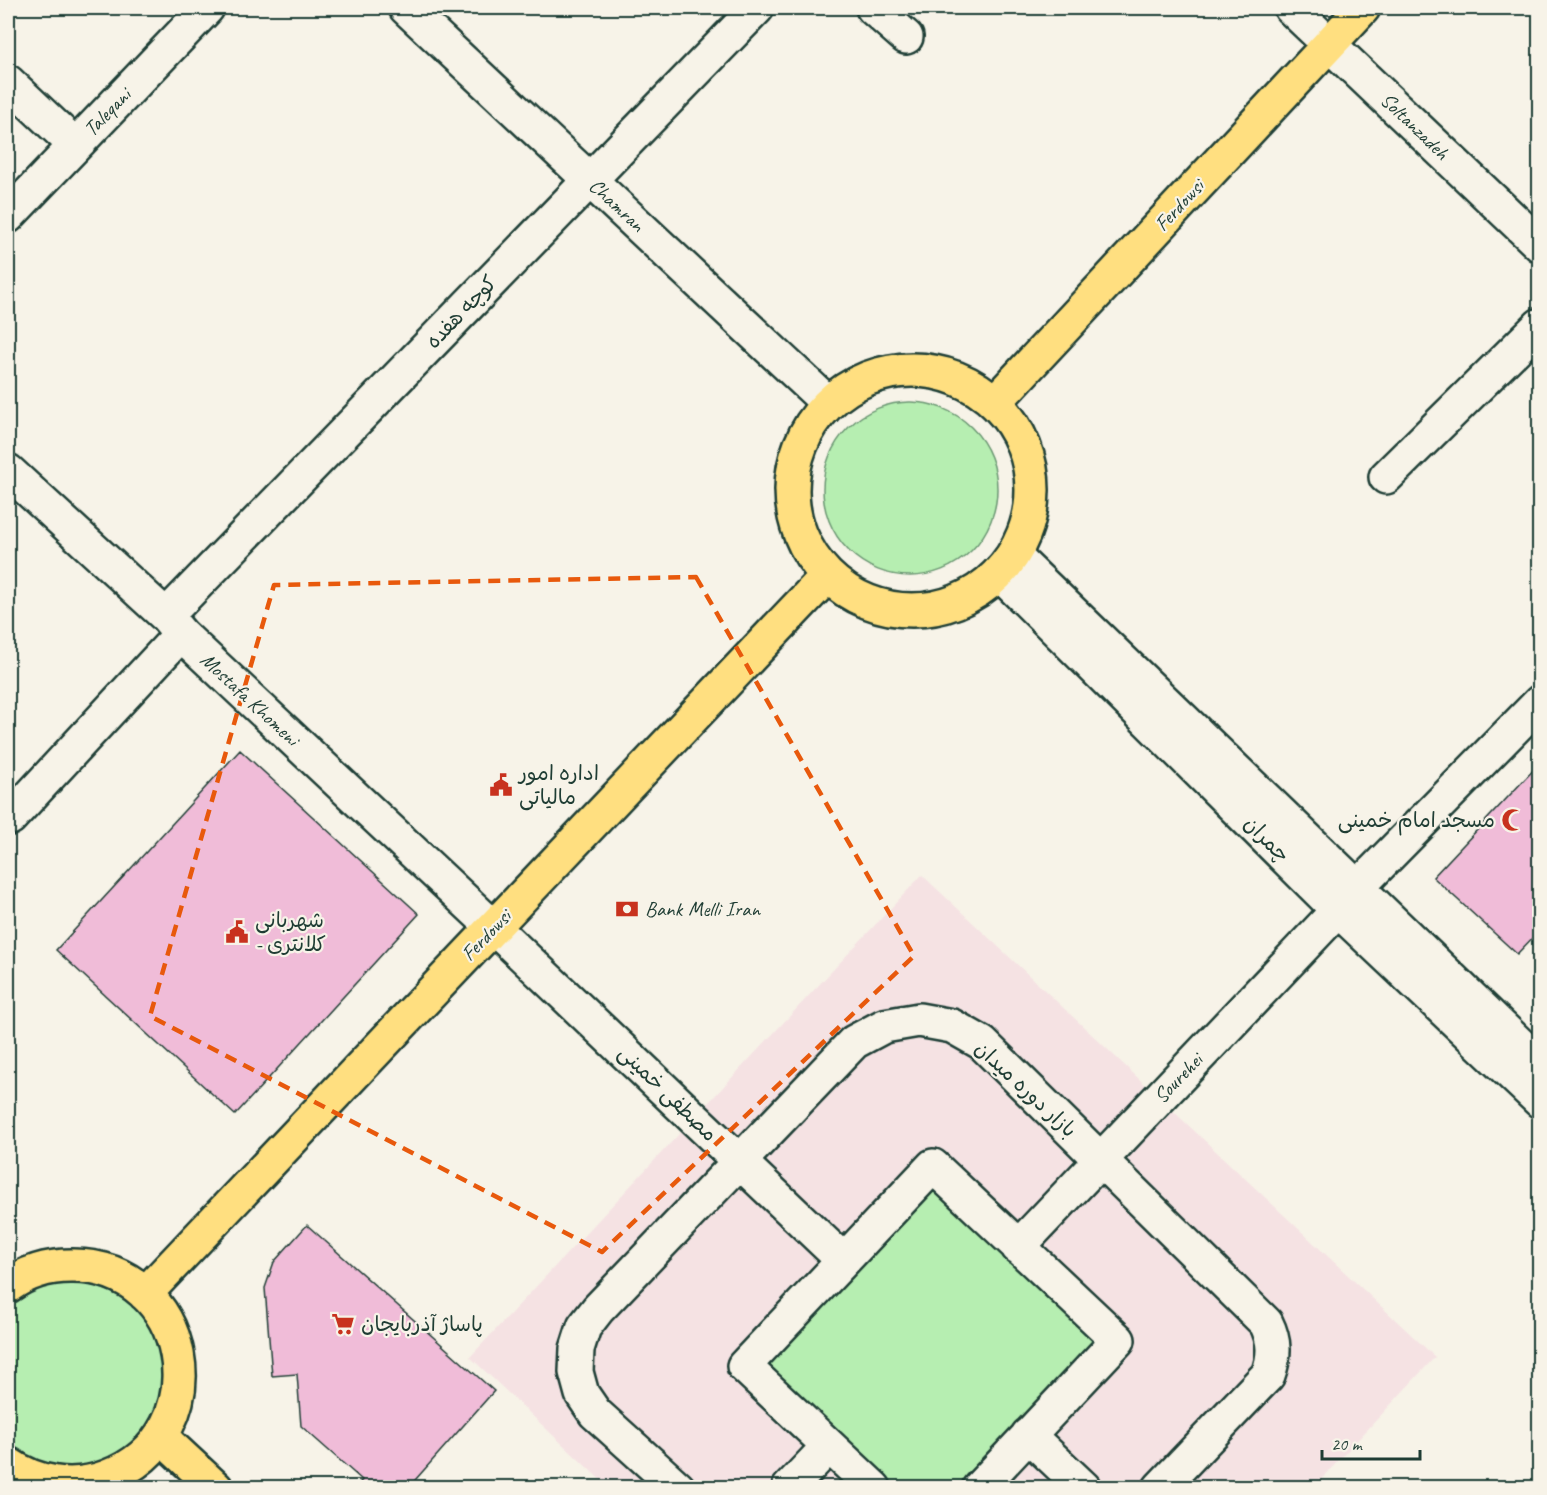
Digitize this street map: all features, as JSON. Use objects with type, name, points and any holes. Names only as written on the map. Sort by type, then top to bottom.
[{"type":"main road","name":"Ferdowsi","points":[[995,402],[1364,8]]},
{"type":"main road","points":[[928,370],[964,381],[995,402],[1018,432],[1030,468],[1031,505],[1021,542],[1006,564],[969,596],[933,609],[896,610],[859,599],[827,576],[805,547],[793,512],[792,474],[803,438],[828,403],[854,383],[890,371],[928,370]]},
{"type":"main road","name":"Ferdowsi","points":[[145,1294],[827,576]]},
{"type":"main road","points":[[8,1464],[23,1475],[56,1484],[132,1479],[144,1456],[161,1437],[175,1410],[180,1379],[177,1349],[166,1320],[145,1294],[118,1275],[86,1266],[51,1266],[11,1278]]},
{"type":"main road","points":[[161,1437],[216,1488]]},
{"type":"street","name":"Taleqani","points":[[8,216],[207,8]]},
{"type":"street","name":"Chamran","points":[[406,8],[828,403]]},
{"type":"street","name":"کوچه هفده","points":[[10,818],[173,625],[590,180],[757,8]]},
{"type":"street","points":[[873,8],[906,37]]},
{"type":"street","name":"Soltanzadeh","points":[[1291,8],[1539,244]]},
{"type":"street","points":[[8,82],[75,145]]},
{"type":"street","points":[[1386,477],[1539,325]]},
{"type":"street","name":"Mostafa Khomeni","points":[[8,471],[493,927]]},
{"type":"street","name":"چمران","points":[[1006,564],[1348,899],[1539,1101]]},
{"type":"street","name":"Sourehei","points":[[1018,1246],[1539,702]]},
{"type":"street","name":"چمران","points":[[1348,899],[1539,1064]]},
{"type":"street","name":"مصطفی خمینی","points":[[493,927],[843,1260]]},
{"type":"street","name":"بازار دوره میدان","points":[[678,1488],[595,1413],[582,1394],[576,1372],[577,1349],[584,1327],[598,1309],[854,1042],[884,1026],[918,1020],[952,1026],[982,1043],[1266,1323],[1272,1335],[1274,1349],[1273,1362],[1268,1375],[1160,1488]]},
{"type":"street","points":[[874,1488],[744,1366],[933,1166],[1118,1340],[979,1488]]},
{"type":"street","points":[[1028,1435],[1084,1488]]},
{"type":"street","points":[[789,1488],[829,1446]]},
{"type":"highlighted area","points":[[696,577],[914,956],[602,1252],[150,1016],[274,585]]},
{"type":"shaded area","points":[[922,875],[1435,1357],[1313,1488],[608,1487],[470,1357]]},
{"type":"green space","points":[[910,402],[943,409],[972,427],[990,456],[997,489],[990,522],[972,551],[943,569],[910,576],[877,569],[848,551],[830,522],[823,489],[830,456],[848,427],[877,409]]},
{"type":"green space","points":[[933,1166],[1118,1340],[979,1487],[874,1487],[744,1366]]},
{"type":"green space","points":[[79,1282],[114,1294],[133,1306],[152,1330],[162,1357],[163,1385],[156,1411],[142,1434],[121,1453],[96,1465],[65,1468],[42,1464],[27,1458],[8,1444],[8,1308],[25,1295],[41,1288]]},
{"type":"building","name":"شهربانی - کلانتری","points":[[240,750],[419,914],[235,1115],[56,950]]},
{"type":"building","name":"مسجد امام خمینی","points":[[1540,763],[1540,930],[1517,954],[1433,877]]},
{"type":"building","name":"پاساژ آذربایجان","points":[[307,1225],[494,1391],[408,1488],[355,1488],[362,1480],[301,1426],[297,1374],[272,1376],[265,1288],[274,1262]]},
{"type":"place","name":"اداره امور مالیاتی","points":[[501,785]]},
{"type":"place","name":"مسجد امام خمینی","points":[[1513,820]]},
{"type":"place","name":"Bank Melli Iran","points":[[627,909]]},
{"type":"place","name":"شهربانی - کلانتری","points":[[237,932]]},
{"type":"place","name":"پاساژ آذربایجان","points":[[343,1324]]}]
